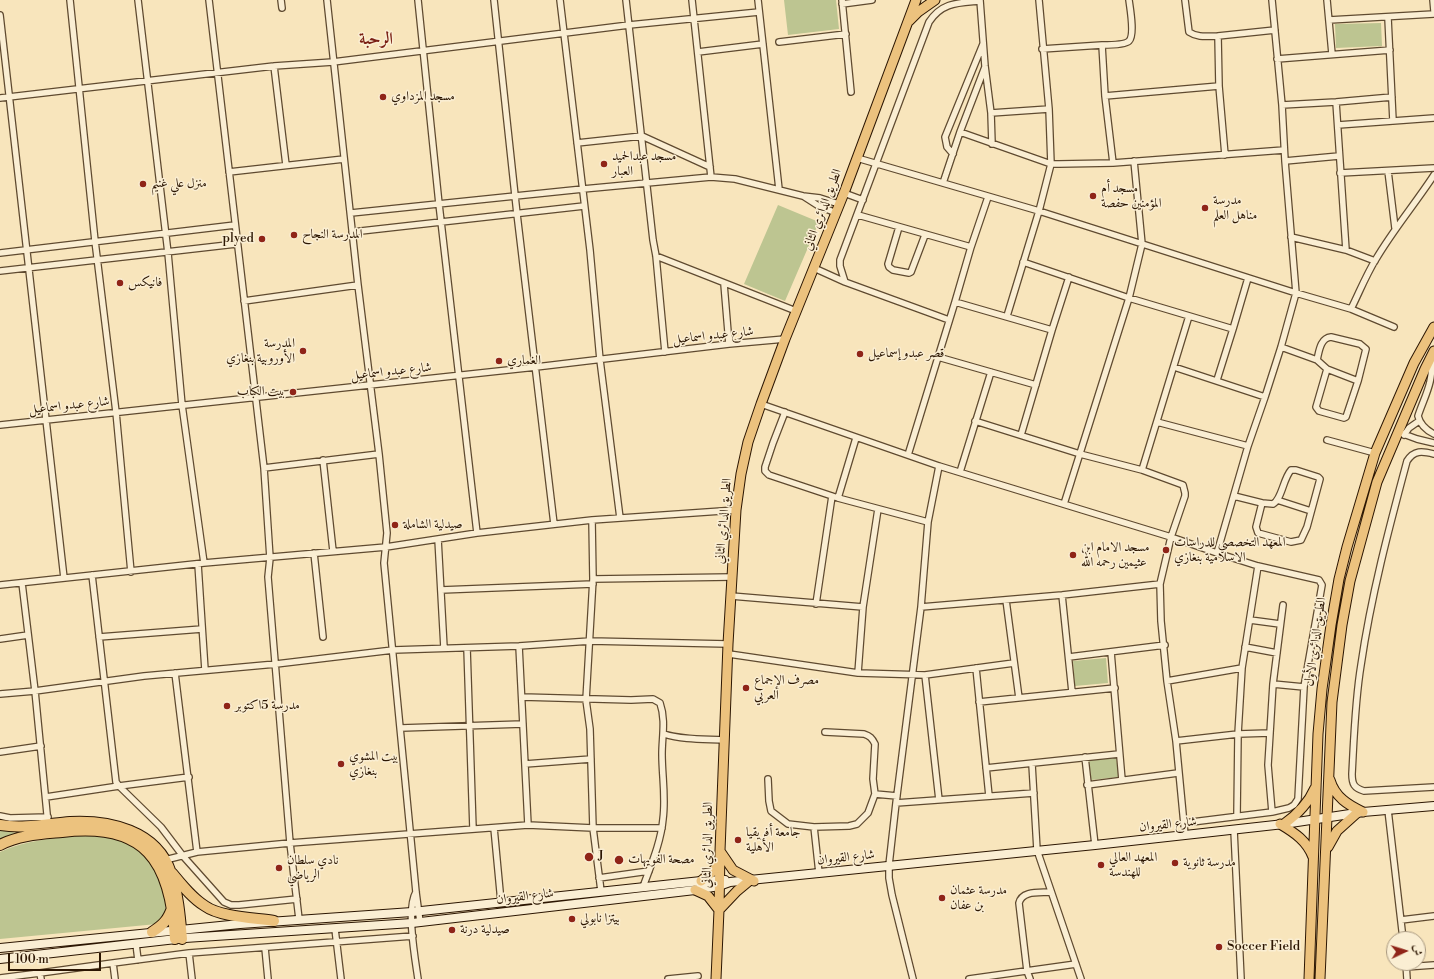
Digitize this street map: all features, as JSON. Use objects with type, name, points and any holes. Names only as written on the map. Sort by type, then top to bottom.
[{"type":"highway","points":[[0,825],[21,826],[48,821],[86,821],[117,825],[136,832],[153,846],[165,860],[171,872],[193,898],[206,908],[228,915],[274,921]]},
{"type":"highway","points":[[0,845],[22,837],[71,831],[96,830],[118,834],[132,840],[144,847],[153,858],[163,877],[178,934]]},
{"type":"highway","points":[[171,872],[178,934]]},
{"type":"highway","points":[[152,932],[164,924],[172,908]]},
{"type":"main road","name":"الطريق الدائري الثاني","points":[[716,979],[724,740],[729,654],[728,644],[736,510],[741,474],[748,442],[761,404],[796,311],[844,193],[916,0]]},
{"type":"main road","points":[[907,23],[918,12],[935,0]]},
{"type":"main road","name":"الطريق الدائري الأول","points":[[1309,979],[1318,734],[1322,689],[1331,625],[1347,547],[1375,453],[1414,363],[1434,327]]},
{"type":"main road","name":"الطريق الدائري الأول","points":[[1320,979],[1332,702],[1336,662],[1350,582],[1377,482],[1401,434],[1432,355]]},
{"type":"main road","points":[[1326,852],[1337,831],[1360,813],[1348,805],[1335,792],[1329,774]]},
{"type":"main road","points":[[1314,858],[1302,839],[1282,824],[1301,811],[1307,804],[1317,785]]},
{"type":"main road","name":"شارع القيروان","points":[[178,934],[268,933],[416,922],[695,890],[719,883],[751,881],[889,865],[1095,845],[1234,830],[1360,813],[1434,806]]},
{"type":"main road","points":[[695,890],[708,896],[719,910],[737,891],[751,881],[733,870],[720,851]]},
{"type":"main road","points":[[701,881],[720,863]]},
{"type":"main road","points":[[0,959],[136,944],[178,934],[274,921],[416,911],[701,881],[719,883]]},
{"type":"main road","points":[[0,948],[152,932],[178,934]]},
{"type":"street","points":[[70,0],[97,260],[116,412],[131,572]]},
{"type":"street","points":[[138,0],[166,233],[182,405],[201,563],[202,629],[205,670]]},
{"type":"street","points":[[209,0],[236,244],[264,468],[270,558],[268,577],[290,843],[299,919]]},
{"type":"street","points":[[281,0],[282,8]]},
{"type":"street","points":[[327,0],[387,533],[384,558],[416,892],[416,922],[413,936],[418,979]]},
{"type":"street","points":[[418,0],[422,50],[476,533]]},
{"type":"street","points":[[494,0],[517,214],[554,524]]},
{"type":"street","points":[[560,0],[592,262],[600,360],[620,518]]},
{"type":"street","points":[[626,0],[656,256],[665,352]]},
{"type":"street","points":[[692,0],[711,177]]},
{"type":"street","points":[[758,0],[779,189]]},
{"type":"street","points":[[851,92],[842,2],[872,0]]},
{"type":"street","points":[[845,282],[840,266],[840,260],[922,40],[929,22],[935,13],[952,4],[980,0],[985,66],[991,114],[992,144]]},
{"type":"street","points":[[1006,316],[1039,212],[1052,164],[1049,109],[1042,49],[1039,0]]},
{"type":"street","points":[[1042,49],[1125,43],[1129,41],[1132,37],[1129,0]]},
{"type":"street","points":[[1185,0],[1189,32],[1194,36],[1218,36],[1274,30]]},
{"type":"street","points":[[1218,553],[1248,446],[1281,347],[1296,294],[1284,150],[1282,105],[1272,0]]},
{"type":"street","points":[[1327,0],[1332,54]]},
{"type":"street","points":[[1433,0],[1434,11]]},
{"type":"street","points":[[0,98],[274,66],[333,62],[629,25],[759,12]]},
{"type":"street","points":[[1328,20],[1388,18],[1434,14]]},
{"type":"street","points":[[0,15],[28,249],[64,578]]},
{"type":"street","points":[[1388,18],[1393,121]]},
{"type":"street","points":[[779,42],[846,34]]},
{"type":"street","points":[[1218,36],[1219,86],[1225,155]]},
{"type":"street","points":[[953,154],[947,147],[945,137],[983,43]]},
{"type":"street","points":[[698,52],[763,44]]},
{"type":"street","points":[[1102,45],[1105,96],[1113,163]]},
{"type":"street","points":[[1277,59],[1390,50]]},
{"type":"street","points":[[274,66],[286,165]]},
{"type":"street","points":[[943,183],[960,132],[985,66]]},
{"type":"street","points":[[1105,96],[1219,86]]},
{"type":"street","points":[[1282,105],[1392,97]]},
{"type":"street","points":[[1336,102],[1346,250]]},
{"type":"street","points":[[991,114],[1049,109]]},
{"type":"street","points":[[1338,125],[1434,118]]},
{"type":"street","points":[[960,132],[1052,164],[1113,163],[1284,150]]},
{"type":"street","points":[[577,143],[642,136],[710,167]]},
{"type":"street","points":[[1285,161],[1339,156]]},
{"type":"street","points":[[857,158],[1039,212],[1296,294],[1351,309],[1394,327]]},
{"type":"street","points":[[229,172],[344,159]]},
{"type":"street","points":[[1064,504],[1129,298],[1142,244],[1134,161]]},
{"type":"street","points":[[1340,173],[1434,168]]},
{"type":"street","points":[[1388,171],[1395,228]]},
{"type":"street","points":[[1351,309],[1375,261],[1395,228],[1410,210],[1434,176]]},
{"type":"street","points":[[350,213],[647,182],[711,177],[735,179],[803,196],[820,198],[839,204]]},
{"type":"street","points":[[844,193],[863,200]]},
{"type":"street","points":[[803,196],[817,205],[836,213]]},
{"type":"street","points":[[908,455],[971,247],[988,197]]},
{"type":"street","points":[[352,232],[584,206]]},
{"type":"street","points":[[858,215],[971,247]]},
{"type":"street","points":[[0,253],[235,226]]},
{"type":"street","points":[[899,227],[888,264],[892,270],[911,272],[925,235]]},
{"type":"street","points":[[1291,237],[1346,250],[1375,261]]},
{"type":"street","points":[[0,271],[168,253],[236,244]]},
{"type":"street","points":[[656,256],[796,311]]},
{"type":"street","points":[[1023,262],[1129,298],[1233,329]]},
{"type":"street","points":[[814,268],[845,282],[949,320]]},
{"type":"street","points":[[1021,436],[1069,277]]},
{"type":"street","points":[[1217,380],[1248,278]]},
{"type":"street","points":[[724,284],[729,344]]},
{"type":"street","points":[[244,301],[358,285]]},
{"type":"street","points":[[955,302],[1052,330]]},
{"type":"street","points":[[1142,470],[1189,316]]},
{"type":"street","points":[[1318,360],[1320,347],[1324,339],[1327,337],[1360,344],[1366,351],[1358,381],[1345,418],[1342,419],[1317,410],[1316,404],[1327,369]]},
{"type":"street","name":"شارع عبدو اسماعيل","points":[[0,425],[785,339]]},
{"type":"street","points":[[1281,347],[1318,360],[1327,369],[1358,381]]},
{"type":"street","points":[[1432,355],[1434,378],[1418,414],[1419,421],[1424,427],[1434,434]]},
{"type":"street","points":[[938,357],[1036,385]]},
{"type":"street","points":[[1174,366],[1265,397]]},
{"type":"street","points":[[960,472],[991,372]]},
{"type":"street","points":[[761,404],[939,466],[1171,537],[1258,566],[1317,579],[1321,582],[1322,585],[1304,686],[1298,799],[1294,805],[1289,808],[1272,812],[1184,823]]},
{"type":"street","points":[[785,412],[773,443],[765,471],[769,475],[835,497],[928,522]]},
{"type":"street","points":[[975,421],[1080,454],[1142,470],[1183,485],[1185,488],[1185,496],[1171,537],[1160,584],[1161,621],[1167,681],[1176,741],[1185,835]]},
{"type":"street","points":[[1401,434],[1419,421]]},
{"type":"street","points":[[1157,422],[1248,446]]},
{"type":"street","points":[[1401,434],[1417,440],[1434,443]]},
{"type":"street","points":[[816,604],[835,497],[856,438]]},
{"type":"street","points":[[1327,440],[1375,453]]},
{"type":"street","points":[[1434,454],[1422,451],[1414,453],[1410,457],[1407,461],[1397,496],[1378,576],[1360,666],[1352,774],[1352,782],[1354,786],[1357,789],[1364,791],[1434,786]]},
{"type":"street","points":[[264,468],[379,454]]},
{"type":"street","points":[[323,460],[333,551]]},
{"type":"street","points":[[913,979],[892,895],[889,878],[889,865],[921,607],[928,522],[939,466]]},
{"type":"street","points":[[1234,496],[1262,503],[1273,504],[1277,500],[1291,470],[1296,470],[1318,477],[1320,482],[1307,527],[1302,538],[1297,542],[1291,542],[1258,533],[1256,527],[1262,503]]},
{"type":"street","points":[[1277,500],[1311,511]]},
{"type":"street","points":[[858,673],[864,607],[878,509]]},
{"type":"street","points":[[0,583],[22,583],[201,563],[386,547],[476,533],[592,520],[736,510]]},
{"type":"street","points":[[592,520],[593,581],[586,700],[590,729],[593,828],[601,891]]},
{"type":"street","points":[[438,539],[444,648]]},
{"type":"street","points":[[314,553],[323,637]]},
{"type":"street","points":[[1237,816],[1238,734],[1242,668],[1258,566]]},
{"type":"street","points":[[92,575],[114,778],[116,782],[162,828],[183,856],[224,902],[232,905],[239,905],[297,899]]},
{"type":"street","points":[[441,590],[593,581],[732,577]]},
{"type":"street","points":[[0,816],[48,821],[22,583]]},
{"type":"street","points":[[921,607],[1062,595],[1160,584]]},
{"type":"street","points":[[1062,595],[1072,692]]},
{"type":"street","points":[[731,596],[864,607]]},
{"type":"street","points":[[1006,600],[1019,698]]},
{"type":"street","points":[[1272,812],[1268,765],[1273,684],[1283,605]]},
{"type":"street","points":[[1250,620],[1280,624]]},
{"type":"street","points":[[99,637],[202,629]]},
{"type":"street","points":[[0,639],[28,635]]},
{"type":"street","points":[[0,694],[35,691],[144,676],[276,664],[393,650],[519,646],[590,641],[728,644]]},
{"type":"street","points":[[1069,657],[1164,645]]},
{"type":"street","points":[[519,646],[528,825]]},
{"type":"street","points":[[1245,647],[1277,653]]},
{"type":"street","points":[[467,648],[473,829]]},
{"type":"street","points":[[1111,652],[1122,780]]},
{"type":"street","points":[[729,654],[858,673],[913,676],[925,676],[1014,663]]},
{"type":"street","points":[[976,668],[988,796]]},
{"type":"street","points":[[1167,681],[1242,668]]},
{"type":"street","points":[[175,673],[198,852]]},
{"type":"street","points":[[925,676],[939,800]]},
{"type":"street","points":[[1273,684],[1304,686]]},
{"type":"street","points":[[979,702],[1114,688]]},
{"type":"street","points":[[522,697],[586,700],[653,699],[660,702],[663,711],[664,734],[662,753],[664,805],[662,828],[643,887]]},
{"type":"street","points":[[401,728],[470,727],[523,724]]},
{"type":"street","points":[[768,779],[771,811],[788,824],[814,827],[849,826],[856,824],[868,813],[875,794],[873,779],[875,744],[873,739],[864,734],[825,732]]},
{"type":"street","points":[[1176,741],[1238,734],[1270,733]]},
{"type":"street","points":[[664,734],[673,737],[724,740]]},
{"type":"street","points":[[0,752],[41,746]]},
{"type":"street","points":[[986,768],[1119,754]]},
{"type":"street","points":[[1085,757],[1095,845]]},
{"type":"street","points":[[525,764],[591,759]]},
{"type":"street","points":[[1032,764],[1037,850],[1081,979]]},
{"type":"street","points":[[1087,785],[1178,774]]},
{"type":"street","points":[[46,797],[189,776]]},
{"type":"street","points":[[896,803],[1034,793]]},
{"type":"street","points":[[875,794],[897,796]]},
{"type":"street","points":[[1388,810],[1402,931]]},
{"type":"street","points":[[165,860],[198,852],[290,843],[528,825],[593,828],[662,828]]},
{"type":"street","points":[[814,827],[819,873]]},
{"type":"street","points":[[494,828],[501,902]]},
{"type":"street","points":[[1234,830],[1241,979]]},
{"type":"street","points":[[599,878],[648,871]]},
{"type":"street","points":[[1030,979],[1027,971],[1019,903],[1020,899],[1025,894],[1051,892]]},
{"type":"street","points":[[1401,920],[1434,916]]},
{"type":"street","points":[[336,929],[341,979]]},
{"type":"street","points":[[0,978],[40,976],[113,963],[189,953],[413,936]]},
{"type":"street","points":[[136,944],[138,960]]},
{"type":"street","points":[[265,948],[268,979]]},
{"type":"street","points":[[189,953],[192,979]]},
{"type":"street","points":[[113,963],[115,979]]},
{"type":"street","points":[[969,979],[1076,964]]},
{"type":"street","points":[[668,979],[698,976]]},
{"type":"green space","points":[[784,0],[836,0],[839,29],[788,35]]},
{"type":"green space","points":[[1381,23],[1382,46],[1336,48],[1335,24]]},
{"type":"green space","points":[[778,205],[819,222],[785,301],[744,284]]},
{"type":"green space","points":[[1106,658],[1108,683],[1075,686],[1073,661]]},
{"type":"green space","points":[[1116,757],[1119,777],[1091,780],[1089,760]]},
{"type":"green space","points":[[0,830],[17,833],[0,841]]},
{"type":"green space","points":[[83,835],[101,836],[119,840],[140,850],[152,864],[160,881],[166,903],[165,914],[162,918],[157,924],[0,939],[0,852],[30,842]]},
{"type":"place","name":"مسجد المزداوي","points":[[383,97]]},
{"type":"place","name":"مسجد عبدالحميد العبار","points":[[604,164]]},
{"type":"place","name":"منزل علي غنيم","points":[[143,184]]},
{"type":"place","name":"مسجد أم المؤمنين حفصة","points":[[1093,196]]},
{"type":"place","name":"مدرسة مناهل العلم","points":[[1205,208]]},
{"type":"place","name":"المدرسة النجاح","points":[[294,235]]},
{"type":"place","name":"plyed","points":[[262,239]]},
{"type":"place","name":"فانيكس","points":[[120,283]]},
{"type":"place","name":"المدرسة الأوروبية بنغازي","points":[[303,351]]},
{"type":"place","name":"قصر عبدو إسماعيل","points":[[860,354]]},
{"type":"place","name":"الغماري","points":[[499,361]]},
{"type":"place","name":"بيت الكباب","points":[[293,392]]},
{"type":"place","name":"صيدلية الشاملة","points":[[395,525]]},
{"type":"place","name":"المعهد التخصصي للدراسات الاسلامية بنغازي","points":[[1166,550]]},
{"type":"place","name":"مسجد الامام ابن عثيمين رحمه الله","points":[[1073,555]]},
{"type":"place","name":"مصرف الإجماع العربي","points":[[746,688]]},
{"type":"place","name":"مدرسة 5اكتوبر","points":[[227,706]]},
{"type":"place","name":"بيت المشوي بنغازي","points":[[341,764]]},
{"type":"place","name":"جامعة أفريقيا الأهلية","points":[[738,840]]},
{"type":"place","name":"J","points":[[589,857]]},
{"type":"place","name":"مصحة الفويهات","points":[[619,860]]},
{"type":"place","name":"مدرسة ثانوية","points":[[1175,863]]},
{"type":"place","name":"المعهد العالي للهندسة","points":[[1101,865]]},
{"type":"place","name":"نادي سلطان الرياضي","points":[[279,868]]},
{"type":"place","name":"مدرسة عثمان بن عفان","points":[[942,898]]},
{"type":"place","name":"بيتزا نابولي","points":[[572,919]]},
{"type":"place","name":"صيدلية درنة","points":[[452,930]]},
{"type":"place","name":"Soccer Field","points":[[1219,947]]},
{"type":"district","name":"الرحبة","points":[[376,40]]}]
